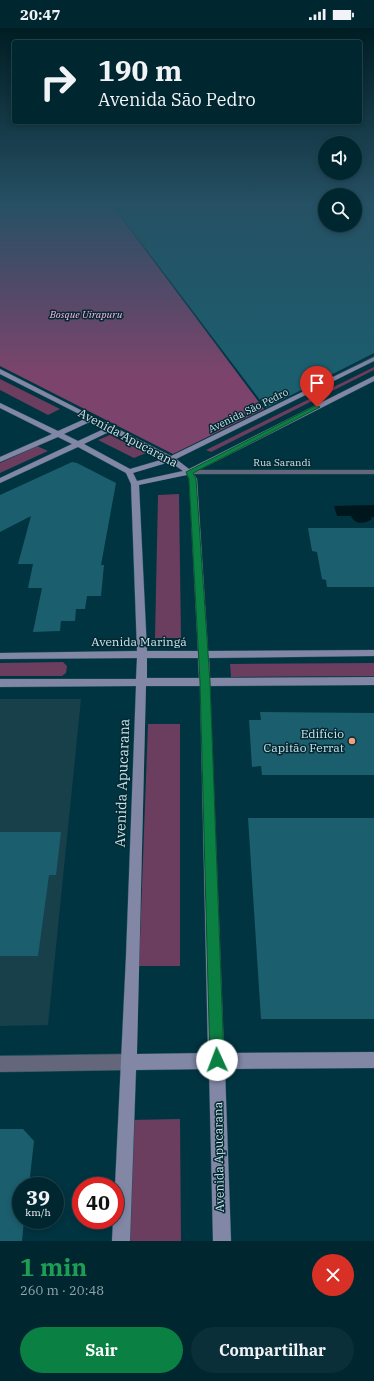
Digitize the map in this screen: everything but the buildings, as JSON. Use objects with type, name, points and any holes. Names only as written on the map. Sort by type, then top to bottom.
[{"type":"street","name":"Avenida São Pedro","points":[[129,472],[172,459],[374,359]]},
{"type":"street","name":"Avenida Apucarana","points":[[0,371],[172,459],[189,472],[193,479],[202,654],[205,682],[222,1241]]},
{"type":"street","points":[[135,484],[189,472],[374,378]]},
{"type":"street","points":[[0,405],[104,457],[129,472]]},
{"type":"street","points":[[0,460],[94,418]]},
{"type":"street","points":[[0,481],[112,428]]},
{"type":"street","name":"Avenida Apucarana","points":[[121,1241],[142,655],[135,484],[129,472]]},
{"type":"street","name":"Rua Sarandi","points":[[189,472],[374,472]]},
{"type":"street","name":"Avenida Maringá","points":[[0,656],[374,653]]},
{"type":"street","points":[[0,683],[374,681]]},
{"type":"street","points":[[0,1064],[217,1060],[374,1060]]},
{"type":"shaded area","points":[[374,367],[374,370],[211,452],[206,450]]},
{"type":"shaded area","points":[[0,379],[60,409],[48,415],[0,390]]},
{"type":"shaded area","points":[[110,435],[146,453],[134,458],[98,440]]},
{"type":"shaded area","points":[[37,446],[48,451],[0,473],[0,463]]},
{"type":"shaded area","points":[[179,494],[181,638],[155,638],[158,495]]},
{"type":"shaded area","points":[[374,505],[374,517],[371,517],[372,519],[363,523],[355,521],[351,516],[337,516],[334,506]]},
{"type":"shaded area","points":[[63,662],[67,666],[66,673],[62,676],[0,676],[0,663]]},
{"type":"shaded area","points":[[374,663],[374,676],[231,677],[230,664]]},
{"type":"shaded area","points":[[0,699],[81,699],[48,1025],[0,1026]]},
{"type":"shaded area","points":[[148,724],[180,724],[180,966],[139,966]]},
{"type":"shaded area","points":[[180,1119],[181,1241],[124,1241],[128,1120]]},
{"type":"green space","name":"Bosque Uirapuru","points":[[0,261],[153,261],[264,409],[173,454],[0,366]]},
{"type":"place","name":"Edifício Capitão Ferrat","points":[[352,741]]},
{"type":"route","points":[[217,1060],[205,682],[202,654],[193,479],[189,472],[317,407]]}]
